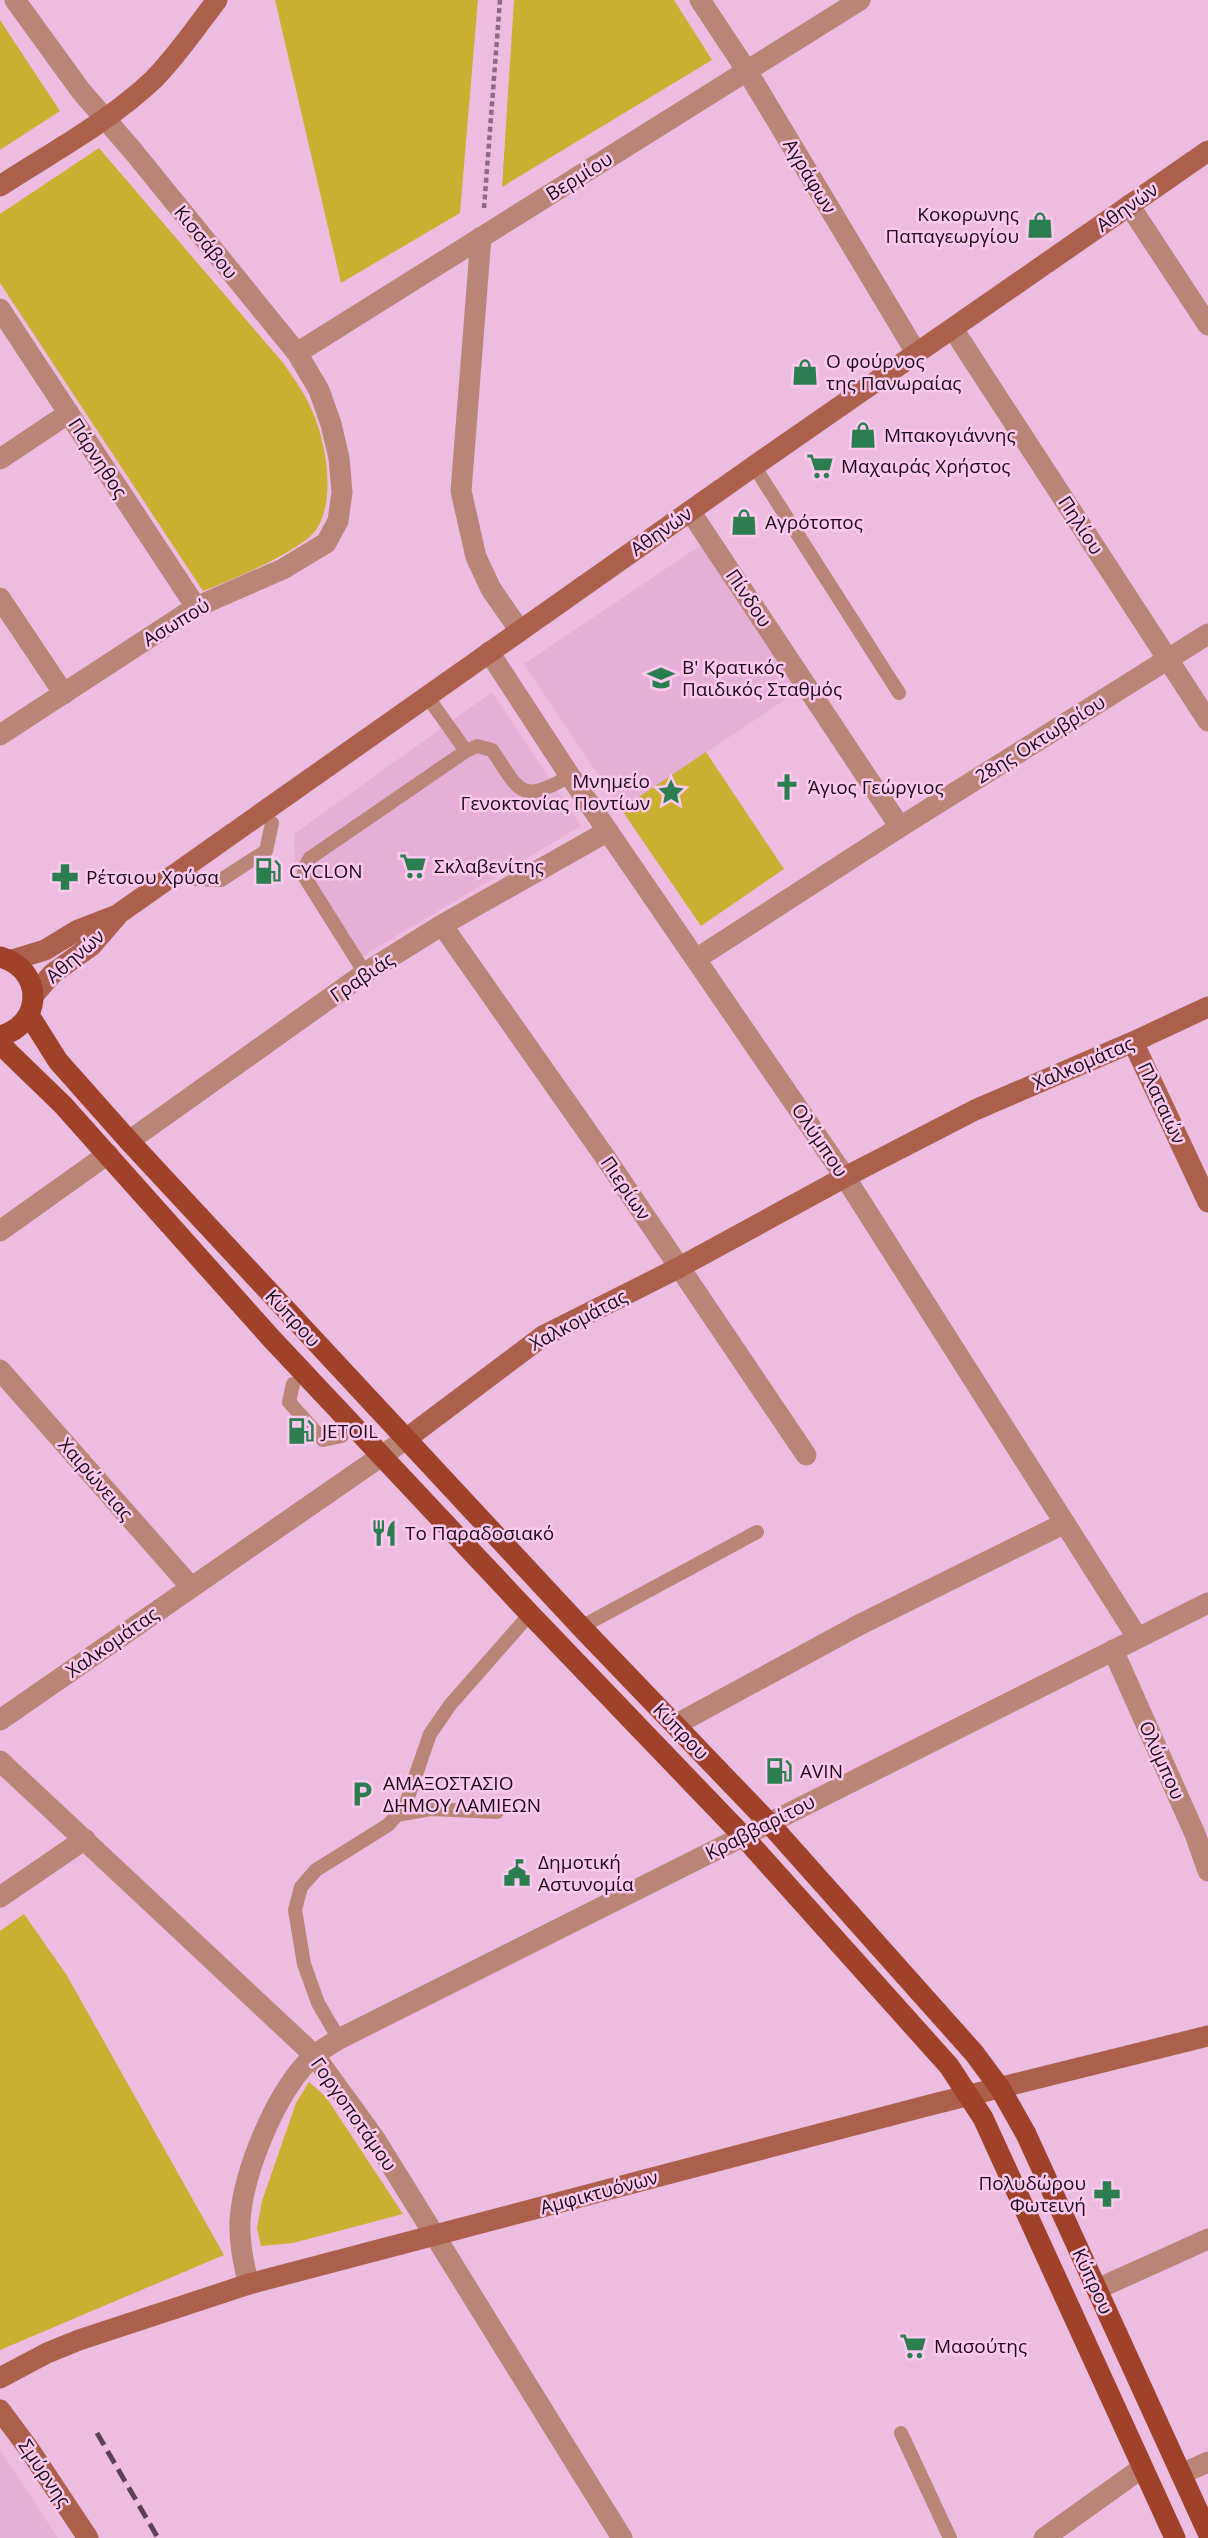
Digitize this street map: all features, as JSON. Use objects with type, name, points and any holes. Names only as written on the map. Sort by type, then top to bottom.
[{"type":"main road","name":"Κύπρου","points":[[6,958],[27,975],[31,1005],[58,1061],[129,1141],[581,1627],[769,1823],[974,2053],[1000,2088],[1026,2134],[1208,2533]]},
{"type":"main road","points":[[0,1036],[17,1029],[31,1005]]},
{"type":"main road","name":"Κύπρου","points":[[0,1044],[34,1075],[108,1154],[270,1337],[743,1836],[949,2066],[970,2095],[994,2143],[1175,2538]]},
{"type":"street","name":"Κισσάβου","points":[[15,0],[41,40],[104,119],[297,352],[319,390],[331,424],[339,458],[342,508]]},
{"type":"street","points":[[0,186],[104,119],[156,77],[217,0]]},
{"type":"street","name":"Αγράφων","points":[[700,0],[747,71],[917,354]]},
{"type":"street","name":"Βερμίου","points":[[297,352],[860,0]]},
{"type":"street","name":"Αθηνών","points":[[6,958],[45,950],[78,930],[117,915],[1208,150]]},
{"type":"street","points":[[1129,205],[1208,325]]},
{"type":"street","points":[[481,237],[461,491],[476,557],[491,589],[520,631]]},
{"type":"street","name":"Πάρνηθος","points":[[0,309],[197,607]]},
{"type":"street","name":"Πηλίου","points":[[953,329],[1208,721]]},
{"type":"street","points":[[0,459],[69,412]]},
{"type":"street","name":"Ασωπού","points":[[0,735],[197,607],[283,569],[326,542],[333,533],[342,508]]},
{"type":"street","name":"Πίνδου","points":[[690,511],[900,827]]},
{"type":"street","points":[[0,598],[64,694]]},
{"type":"street","name":"28ης Οκτωβρίου","points":[[696,959],[900,827],[1208,634]]},
{"type":"street","name":"Ολύμπου","points":[[489,652],[570,776],[845,1177],[1137,1637]]},
{"type":"street","name":"Γραβιάς","points":[[129,1141],[365,973],[442,925],[608,831]]},
{"type":"street","name":"Αθηνών","points":[[31,1005],[52,974],[91,946],[117,915]]},
{"type":"street","name":"Πιερίων","points":[[442,925],[680,1267],[806,1455]]},
{"type":"street","name":"Χαλκομάτας","points":[[0,1720],[382,1456],[543,1336],[680,1267],[975,1110],[1208,1007]]},
{"type":"street","name":"Πλαταιών","points":[[1133,1042],[1208,1202]]},
{"type":"street","points":[[0,1231],[108,1154]]},
{"type":"street","name":"Χαιρώνειας","points":[[0,1370],[191,1587]]},
{"type":"street","points":[[675,1725],[859,1625],[1065,1523]]},
{"type":"street","name":"Κραββαρίτου","points":[[314,2055],[339,2039],[1208,1603]]},
{"type":"street","name":"Ολύμπου","points":[[1113,1650],[1195,1834],[1208,1871]]},
{"type":"street","name":"Γοργοποτάμου","points":[[0,1761],[314,2055],[375,2139],[622,2538]]},
{"type":"street","points":[[0,1897],[85,1839]]},
{"type":"street","name":"Αμφικτυόνων","points":[[0,2378],[47,2353],[79,2340],[249,2284],[970,2095],[1208,2036]]},
{"type":"street","points":[[249,2284],[242,2258],[240,2219],[248,2179],[267,2128],[283,2098],[314,2055]]},
{"type":"street","points":[[1097,2289],[1208,2239]]},
{"type":"street","name":"Σμύρνης","points":[[0,2410],[88,2538]]},
{"type":"street","points":[[1181,2474],[1208,2462]]},
{"type":"street","points":[[1044,2538],[1142,2469]]},
{"type":"lane","points":[[754,466],[899,693]]},
{"type":"lane","points":[[427,696],[466,751]]},
{"type":"lane","points":[[365,973],[304,876],[307,862],[313,855],[477,746],[492,750],[517,787],[534,793],[546,790],[570,776]]},
{"type":"lane","points":[[197,878],[221,880],[266,850],[272,823]]},
{"type":"lane","points":[[293,1384],[289,1402],[323,1440],[342,1436]]},
{"type":"lane","points":[[581,1627],[757,1532]]},
{"type":"lane","points":[[339,2039],[318,2003],[304,1964],[295,1910],[301,1887],[316,1870],[388,1825],[405,1806],[430,1734],[450,1704],[530,1614]]},
{"type":"lane","points":[[397,1815],[431,1809],[497,1812]]},
{"type":"lane","points":[[901,2433],[950,2538]]},
{"type":"path","points":[[481,237],[500,0]]},
{"type":"shaded area","points":[[275,0],[478,0],[460,213],[341,283]]},
{"type":"shaded area","points":[[514,0],[674,0],[712,60],[502,187]]},
{"type":"shaded area","points":[[0,20],[60,111],[0,150]]},
{"type":"shaded area","points":[[99,148],[284,364],[307,400],[324,447],[328,483],[323,516],[316,530],[308,539],[280,556],[203,591],[0,283],[0,214]]},
{"type":"shaded area","name":"B' Κρατικός Παιδικός Σταθμός","points":[[701,545],[798,691],[621,809],[524,664]]},
{"type":"shaded area","points":[[492,692],[581,826],[353,962],[295,872],[294,834]]},
{"type":"shaded area","points":[[706,752],[784,869],[701,926],[621,809]]},
{"type":"shaded area","points":[[24,1914],[66,1974],[224,2255],[0,2350],[0,1931]]},
{"type":"shaded area","points":[[309,2082],[326,2097],[403,2214],[293,2243],[261,2246],[257,2228],[262,2201],[296,2103]]},
{"type":"shaded area","points":[[0,2450],[58,2538],[0,2538]]},
{"type":"railway","points":[[97,2433],[158,2538]]},
{"type":"place","name":"Κοκορωνης Παπαγεωργίου","points":[[1040,225]]},
{"type":"place","name":"Ο φούρνος της Πανωραίας","points":[[805,372]]},
{"type":"place","name":"Μπακογιάννης","points":[[863,435]]},
{"type":"place","name":"Μαχαιράς Χρήστος","points":[[820,466]]},
{"type":"place","name":"Αγρότοπος","points":[[744,522]]},
{"type":"place","name":"B' Κρατικός Παιδικός Σταθμός","points":[[661,678]]},
{"type":"place","name":"Άγιος Γεώργιος","points":[[787,787]]},
{"type":"place","name":"Μνημείο Γενοκτονίας Ποντίων","points":[[671,792]]},
{"type":"place","name":"Σκλαβενίτης","points":[[413,866]]},
{"type":"place","name":"CYCLON","points":[[268,871]]},
{"type":"place","name":"Ρέτσιου Χρύσα","points":[[65,877]]},
{"type":"place","name":"JETOIL","points":[[301,1431]]},
{"type":"place","name":"Το Παραδοσιακό","points":[[384,1533]]},
{"type":"place","name":"AVIN","points":[[779,1771]]},
{"type":"place","name":"ΑΜΑΞΟΣΤΑΣΙΟ ΔΗΜΟΥ ΛΑΜΙΕΩΝ","points":[[362,1794]]},
{"type":"place","name":"Δημοτική Αστυνομία","points":[[517,1873]]},
{"type":"place","name":"Πολυδώρου Φωτεινή","points":[[1107,2194]]},
{"type":"place","name":"Μασούτης","points":[[913,2346]]}]
